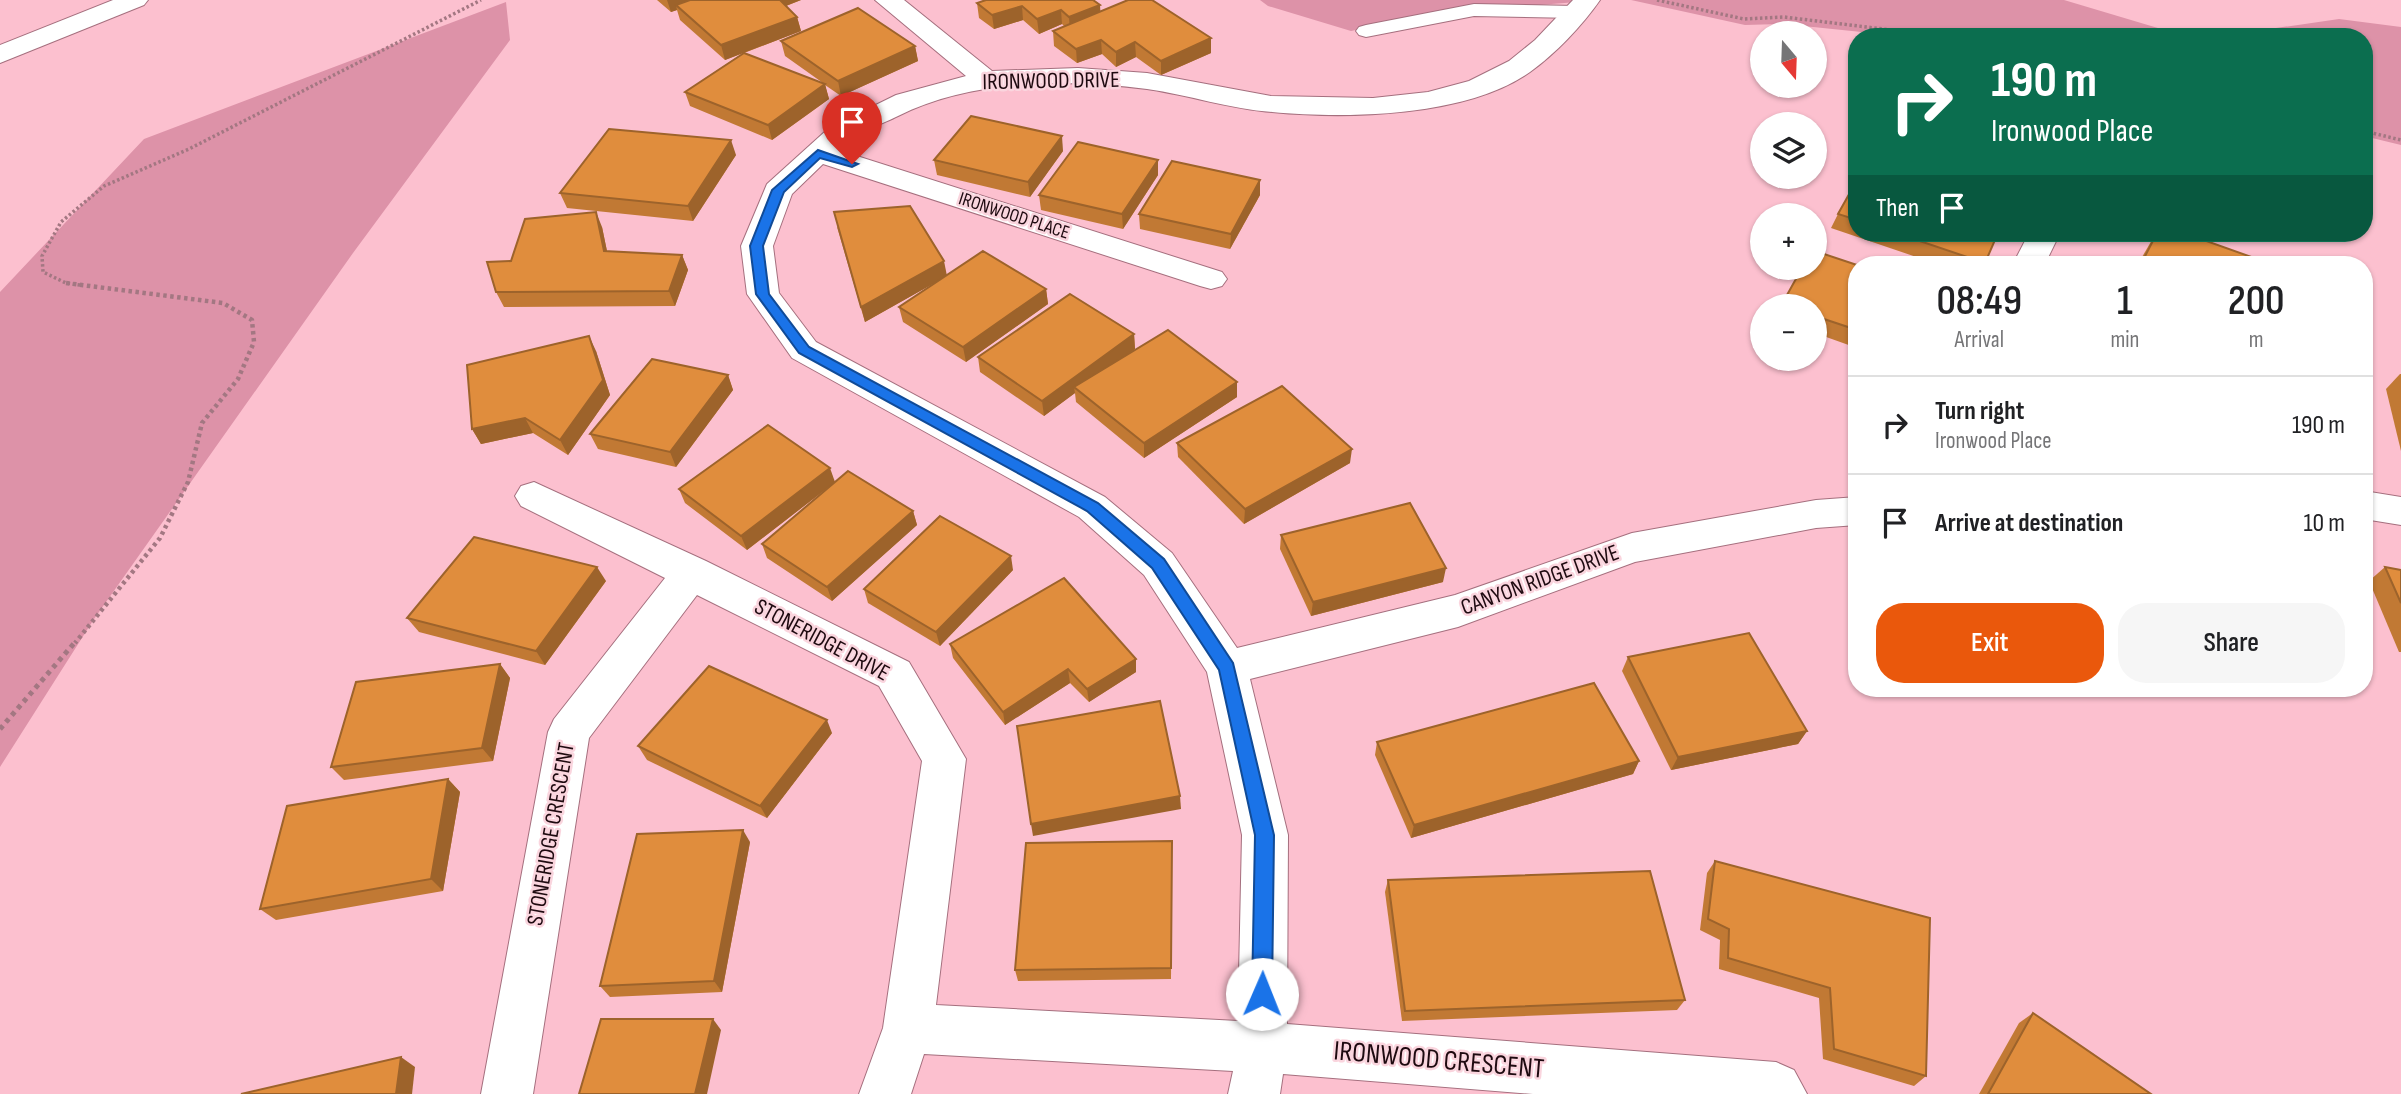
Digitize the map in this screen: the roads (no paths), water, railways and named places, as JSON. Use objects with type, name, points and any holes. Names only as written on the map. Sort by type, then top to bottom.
[{"type":"street","points":[[0,55],[135,0]]},
{"type":"street","points":[[888,0],[986,79]]},
{"type":"street","name":"IRONWOOD DRIVE","points":[[1258,1070],[1265,835],[1227,668],[1158,564],[1092,507],[804,350],[763,294],[757,246],[778,190],[839,134],[906,101],[986,79],[1043,76],[1113,77],[1161,83],[1270,104],[1401,104],[1455,94],[1501,78],[1534,55],[1581,6]]},
{"type":"street","name":"IRONWOOD PLACE","points":[[818,153],[1210,279]]},
{"type":"street","name":"STONERIDGE DRIVE","points":[[534,496],[894,674],[944,759],[908,1027],[885,1094]]},
{"type":"street","points":[[2373,506],[2401,511]]},
{"type":"street","name":"CANYON RIDGE DRIVE","points":[[1227,668],[1458,611],[1632,548],[1816,514],[1848,512]]},
{"type":"street","name":"STONERIDGE CRESCENT","points":[[507,1094],[569,732],[692,572]]},
{"type":"street","points":[[908,1027],[1258,1070]]},
{"type":"street","name":"IRONWOOD CRESCENT","points":[[1258,1070],[1776,1088],[1781,1094]]},
{"type":"lane","points":[[1366,31],[1474,10],[1581,6]]}]
